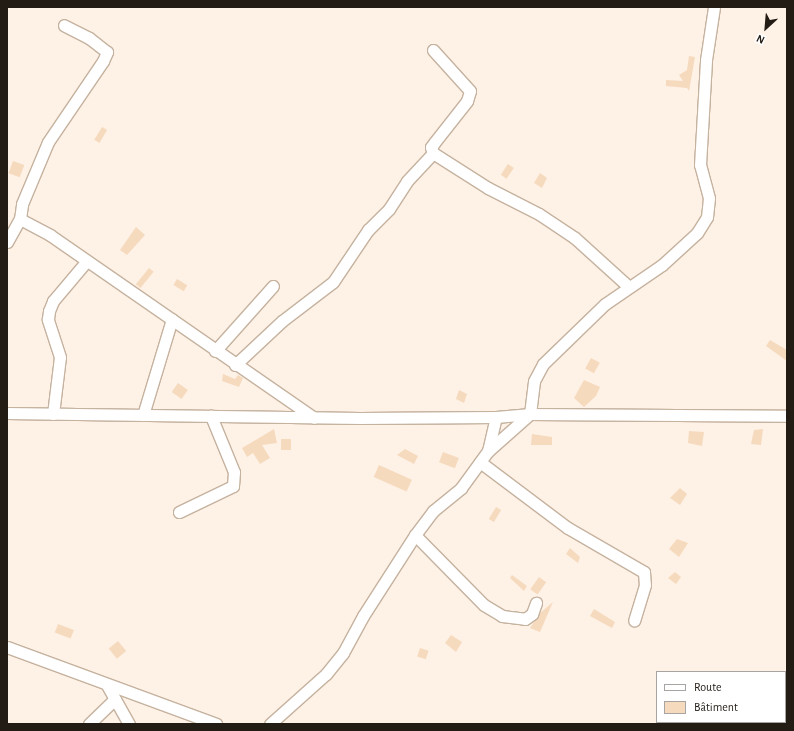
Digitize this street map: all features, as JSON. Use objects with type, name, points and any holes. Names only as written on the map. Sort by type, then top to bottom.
[{"type":"street","points":[[270,724],[326,674],[343,653],[363,616],[415,535],[433,511],[461,488],[488,451],[530,414],[534,381],[543,364],[605,304],[628,286],[662,265],[697,233],[707,217],[709,198],[700,165],[706,60],[714,7]]},
{"type":"street","points":[[7,242],[20,219],[22,204],[48,142],[103,61],[107,52],[88,38],[64,25]]},
{"type":"street","points":[[433,50],[470,91],[467,101],[431,147],[433,152],[488,188],[539,214],[575,238],[628,286]]},
{"type":"street","points":[[234,365],[282,321],[333,282],[368,230],[389,209],[407,181],[433,152]]},
{"type":"street","points":[[20,219],[50,235],[86,262],[172,319],[234,365],[314,418]]},
{"type":"street","points":[[53,414],[60,357],[48,319],[49,311],[53,301],[86,262]]},
{"type":"street","points":[[214,351],[274,286]]},
{"type":"street","points":[[143,415],[172,319]]},
{"type":"street","points":[[7,414],[314,418],[496,417],[530,414],[787,416]]},
{"type":"street","points":[[179,512],[233,486],[234,472],[212,416]]},
{"type":"street","points":[[488,451],[496,417]]},
{"type":"street","points":[[480,462],[568,528],[644,572],[645,585],[634,620]]},
{"type":"street","points":[[415,535],[484,605],[502,616],[525,619],[532,614],[536,604]]},
{"type":"street","points":[[7,647],[216,724]]},
{"type":"street","points":[[107,685],[129,724]]},
{"type":"street","points":[[89,724],[115,699]]},
{"type":"building","points":[[689,56],[695,57],[689,91],[687,88],[666,86],[666,80],[683,81],[679,75],[687,70]]},
{"type":"building","points":[[102,127],[107,130],[99,143],[94,140]]},
{"type":"building","points":[[13,161],[24,165],[20,177],[9,173]]},
{"type":"building","points":[[508,164],[514,168],[507,179],[501,175]]},
{"type":"building","points":[[540,173],[547,178],[542,188],[534,183]]},
{"type":"building","points":[[136,227],[145,235],[127,255],[120,250]]},
{"type":"building","points":[[149,268],[154,272],[140,288],[136,284]]},
{"type":"building","points":[[177,279],[187,285],[184,291],[173,285]]},
{"type":"building","points":[[770,340],[787,350],[787,361],[766,346]]},
{"type":"building","points":[[591,358],[600,363],[594,373],[585,368]]},
{"type":"building","points":[[223,374],[235,379],[238,375],[243,378],[239,387],[222,381]]},
{"type":"building","points":[[584,380],[600,387],[596,396],[584,407],[574,398]]},
{"type":"building","points":[[178,383],[188,390],[182,399],[172,392]]},
{"type":"building","points":[[459,390],[467,394],[464,403],[456,399]]},
{"type":"building","points":[[274,429],[277,443],[262,445],[270,458],[260,464],[253,453],[247,457],[242,448]]},
{"type":"building","points":[[763,429],[761,445],[751,444],[754,430]]},
{"type":"building","points":[[689,431],[704,432],[702,446],[688,443]]},
{"type":"building","points":[[532,434],[552,437],[552,445],[531,445]]},
{"type":"building","points":[[281,439],[291,439],[291,450],[281,450]]},
{"type":"building","points":[[405,449],[418,456],[414,464],[397,455]]},
{"type":"building","points":[[443,452],[459,458],[455,468],[439,462]]},
{"type":"building","points":[[379,465],[412,480],[407,492],[374,477]]},
{"type":"building","points":[[680,488],[687,494],[680,505],[670,498]]},
{"type":"building","points":[[496,507],[501,510],[494,522],[489,519]]},
{"type":"building","points":[[677,539],[688,543],[679,557],[669,549]]},
{"type":"building","points":[[570,548],[580,557],[578,563],[566,554]]},
{"type":"building","points":[[675,572],[681,577],[676,584],[668,578]]},
{"type":"building","points":[[512,575],[527,586],[524,591],[510,578]]},
{"type":"building","points":[[539,577],[546,582],[537,594],[530,589]]},
{"type":"building","points":[[553,602],[540,632],[530,628],[540,613]]},
{"type":"building","points":[[594,609],[615,622],[612,628],[590,616]]},
{"type":"building","points":[[58,624],[74,630],[71,638],[55,632]]},
{"type":"building","points":[[451,635],[462,642],[456,652],[445,643]]},
{"type":"building","points":[[118,641],[126,651],[117,659],[109,649]]},
{"type":"building","points":[[420,648],[429,651],[426,659],[417,657]]}]
